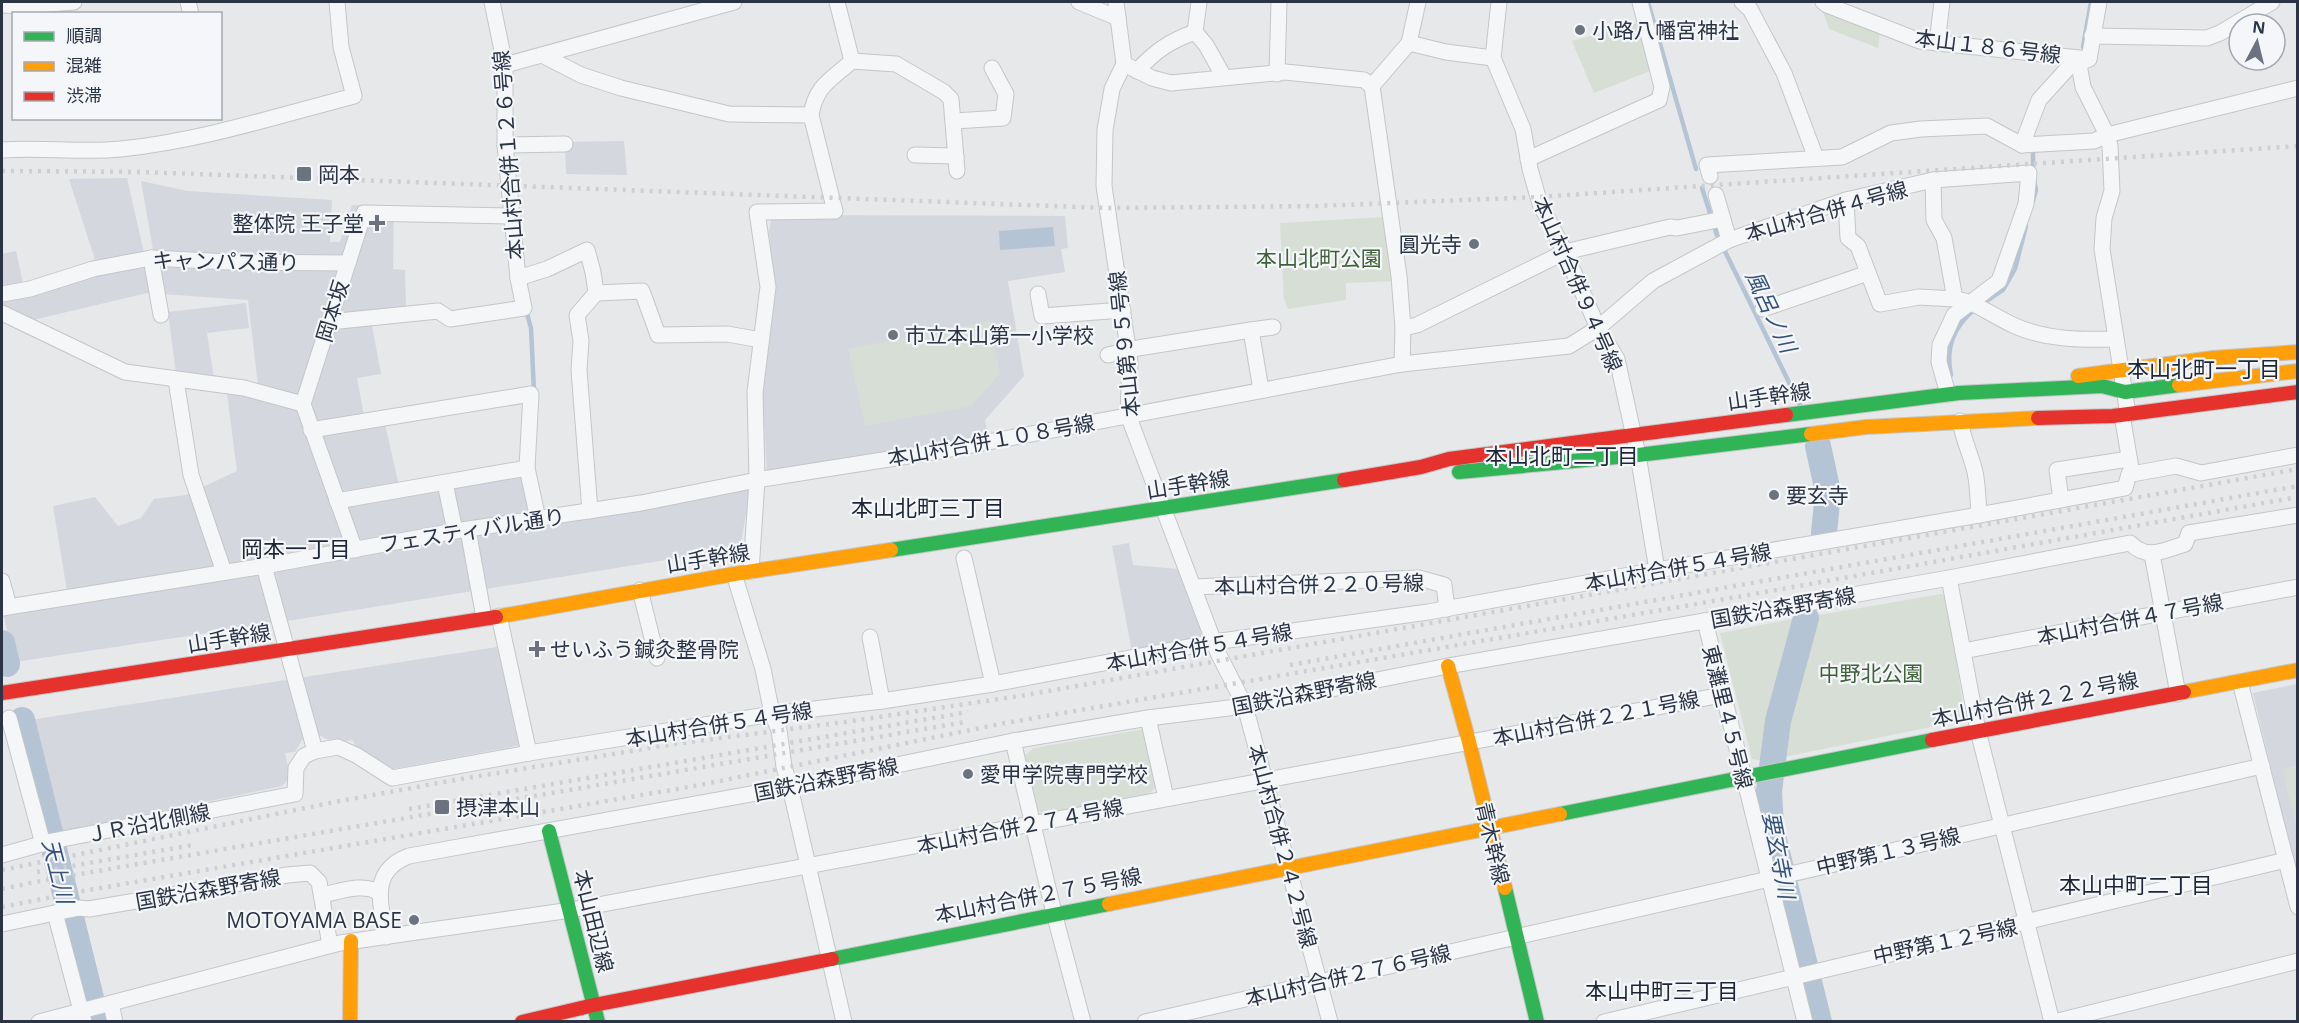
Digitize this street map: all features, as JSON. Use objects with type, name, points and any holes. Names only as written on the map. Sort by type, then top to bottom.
[{"type":"street","points":[[2,5],[74,2]]},
{"type":"street","points":[[2,150],[118,150],[168,143],[213,126],[354,96],[341,47],[340,2]]},
{"type":"street","name":"本山村合併１２６号線","points":[[329,322],[438,311],[450,319],[524,308],[518,278],[505,145],[505,65],[492,2]]},
{"type":"street","points":[[505,65],[734,2]]},
{"type":"street","points":[[837,2],[852,61]]},
{"type":"street","points":[[1078,2],[1118,18]]},
{"type":"street","points":[[1116,2],[1131,67],[1152,78],[1171,83],[1285,72],[1364,80],[1372,86],[1399,276],[1403,328],[1402,364]]},
{"type":"street","points":[[1194,32],[1199,2]]},
{"type":"street","points":[[1276,74],[1278,2]]},
{"type":"street","points":[[1372,86],[1409,43],[1418,2]]},
{"type":"street","name":"本山村合併９４号線","points":[[1499,2],[1493,58],[1523,129],[1540,204],[1565,252],[1598,328],[1617,359],[1638,455],[1657,570]]},
{"type":"street","points":[[1528,159],[1659,100],[1662,87],[1640,2]]},
{"type":"street","points":[[1742,2],[1750,9],[1784,73],[1816,158]]},
{"type":"street","name":"本山１８６号線","points":[[1823,2],[1920,41],[2084,62]]},
{"type":"street","points":[[1937,43],[1942,2]]},
{"type":"street","points":[[2099,2],[2084,62],[2083,87],[2107,135],[2110,146],[2112,191],[2104,218],[2102,249],[2125,392],[2130,466]]},
{"type":"street","points":[[2092,36],[2206,38],[2220,33],[2272,2]]},
{"type":"street","points":[[1131,67],[1178,38],[1194,32]]},
{"type":"street","points":[[1194,32],[1206,45],[1224,77]]},
{"type":"street","points":[[1409,43],[1446,52],[1493,58]]},
{"type":"street","points":[[542,55],[581,75],[621,88],[729,114],[811,115]]},
{"type":"street","points":[[752,572],[757,480],[755,392],[768,287],[757,212],[835,211],[811,115],[813,102],[819,89],[852,61],[899,65],[944,92],[951,99],[956,163],[915,155]]},
{"type":"street","points":[[2023,145],[2039,100],[2068,68],[2084,62]]},
{"type":"street","name":"本山第９５号線","points":[[1131,67],[1112,89],[1106,130],[1104,186],[1129,351],[1128,415],[1214,642],[1245,706]]},
{"type":"street","points":[[954,121],[1003,118],[1006,94],[992,69]]},
{"type":"street","points":[[1710,176],[1707,165],[1842,157],[1891,133],[1921,129],[1987,126],[2023,145],[2094,141],[2107,135],[2298,88]]},
{"type":"street","points":[[505,145],[565,144]]},
{"type":"street","name":"本山村合併４号線","points":[[1402,364],[1569,346],[1598,328],[1653,281],[1729,240],[1846,200],[1933,180],[2029,173],[2026,204],[1999,281],[1972,301]]},
{"type":"street","points":[[1933,180],[1934,220],[1944,238],[1955,299]]},
{"type":"street","points":[[1716,195],[1729,240]]},
{"type":"street","points":[[1846,200],[1848,238],[1858,246],[1880,304],[1919,297],[1972,301],[1986,312],[2017,327],[2054,338],[2116,339]]},
{"type":"street","name":"岡本坂","points":[[303,404],[364,213],[512,216]]},
{"type":"street","points":[[1403,328],[1417,326],[1565,252],[1670,227],[1677,228],[1722,219]]},
{"type":"street","points":[[518,278],[547,269],[587,250],[596,293]]},
{"type":"street","points":[[151,258],[161,315]]},
{"type":"street","name":"キャンパス通り","points":[[2,294],[30,289],[93,269],[151,258],[229,262],[348,263]]},
{"type":"street","points":[[1763,309],[1868,273]]},
{"type":"street","points":[[590,511],[577,315],[596,293],[642,291],[658,335],[727,334],[761,340]]},
{"type":"street","points":[[1038,294],[1042,316],[1123,310]]},
{"type":"street","points":[[1972,301],[1954,315],[1940,345],[1939,362],[1953,393],[2213,358],[2298,352]]},
{"type":"street","points":[[2,313],[125,372],[244,388],[303,404],[355,550]]},
{"type":"street","points":[[1108,355],[1138,348],[1273,327]]},
{"type":"street","points":[[1251,330],[1261,390]]},
{"type":"street","name":"本山村合併１０８号線","points":[[757,480],[946,450],[1402,364]]},
{"type":"street","name":"山手幹線","points":[[2,693],[288,650],[735,574],[1164,509],[1421,467],[1449,459],[1953,393],[2102,386],[2125,392],[2298,371]]},
{"type":"street","points":[[176,380],[191,476],[224,572]]},
{"type":"street","name":"山手幹線","points":[[1960,421],[1996,412],[2076,408],[2103,404],[2125,392]]},
{"type":"street","name":"山手幹線","points":[[1421,467],[1448,473],[1638,455],[1823,432],[1960,421],[2125,415],[2298,392]]},
{"type":"street","points":[[311,430],[531,394],[527,468],[538,519]]},
{"type":"street","points":[[1960,421],[1976,475],[1979,516]]},
{"type":"street","points":[[2061,500],[2057,470],[2176,466],[2201,473],[2298,455]]},
{"type":"street","name":"本山村合併５４号線","points":[[315,751],[338,747],[356,755],[392,778],[529,753],[772,714],[882,701],[993,684],[1214,642],[1447,609],[1657,570],[1979,516],[2125,488],[2130,466]]},
{"type":"street","points":[[337,501],[527,468]]},
{"type":"street","name":"フェスティバル通り","points":[[5,607],[590,511],[757,480]]},
{"type":"street","points":[[445,483],[491,617],[529,753]]},
{"type":"street","points":[[2178,694],[2152,554],[2185,544],[2189,533],[2298,515]]},
{"type":"street","name":"国鉄沿森野寄線","points":[[380,888],[395,862],[409,856],[790,787],[1013,741],[1148,718],[1245,706],[1448,666],[1949,578],[2130,543],[2138,550],[2152,554]]},
{"type":"street","points":[[964,558],[993,684]]},
{"type":"street","points":[[264,566],[315,751]]},
{"type":"street","points":[[735,574],[763,669],[772,714],[779,730],[784,767],[843,1022]]},
{"type":"street","name":"本山村合併２２０号線","points":[[1193,587],[1419,578],[1444,585],[1447,609]]},
{"type":"street","points":[[1949,578],[1978,731],[2053,1022],[2298,961]]},
{"type":"street","points":[[2,581],[5,607]]},
{"type":"street","name":"本山村合併４７号線","points":[[1963,651],[2298,587]]},
{"type":"street","points":[[640,591],[657,658]]},
{"type":"street","name":"東灘里４５号線","points":[[1705,621],[1805,1022]]},
{"type":"street","points":[[870,638],[882,701]]},
{"type":"street","name":"青木幹線","points":[[1448,666],[1469,742],[1537,1022]]},
{"type":"street","name":"本山村合併２２２号線","points":[[1743,778],[2298,670]]},
{"type":"street","points":[[2240,682],[2298,907]]},
{"type":"street","name":"本山村合併２２１号線","points":[[1469,742],[1722,695]]},
{"type":"street","name":"本山村合併２４２号線","points":[[1245,706],[1330,1022]]},
{"type":"street","points":[[9,718],[43,844]]},
{"type":"street","points":[[1148,718],[1166,798]]},
{"type":"street","points":[[1013,741],[1083,1022]]},
{"type":"street","name":"本山村合併２７４号線","points":[[39,1022],[83,1016],[107,1005],[340,943],[571,910],[1469,742]]},
{"type":"street","name":"ＪＲ沿北側線","points":[[2,855],[43,844],[295,794],[296,768],[304,756],[315,751]]},
{"type":"street","name":"中野第１３号線","points":[[1515,936],[2262,766]]},
{"type":"street","points":[[1490,828],[1743,778]]},
{"type":"street","name":"本山村合併２７５号線","points":[[522,1022],[594,1005],[1490,828]]},
{"type":"street","name":"本山田辺線","points":[[549,831],[598,1022]]},
{"type":"street","name":"中野第１２号線","points":[[1604,1022],[1793,975],[2027,923],[2286,860]]},
{"type":"street","name":"国鉄沿森野寄線","points":[[55,913],[300,873],[310,873],[330,894]]},
{"type":"street","points":[[350,1022],[340,943],[330,894],[380,888],[386,937]]},
{"type":"street","points":[[2,924],[55,913],[83,1016]]},
{"type":"street","name":"本山村合併２７６号線","points":[[1145,1022],[1515,936]]},
{"type":"street","points":[[107,1005],[115,1022]]},
{"type":"shaded area","points":[[624,141],[627,175],[566,174],[565,142]]},
{"type":"shaded area","points":[[127,178],[144,253],[96,263],[69,179]]},
{"type":"shaded area","points":[[141,181],[188,191],[332,200],[330,242],[340,242],[352,205],[394,206],[393,269],[405,270],[406,310],[370,315],[381,374],[357,378],[366,427],[385,424],[401,495],[524,475],[535,524],[748,489],[750,491],[740,548],[15,662],[3,614],[69,603],[53,506],[95,497],[118,526],[141,518],[154,499],[186,495],[237,471],[227,394],[256,397],[258,385],[248,300],[147,293],[29,321],[2,308],[2,254],[16,251],[23,283],[155,261]]},
{"type":"shaded area","name":"市立本山第一小学校","points":[[772,215],[1065,216],[1068,248],[1061,249],[1065,272],[1008,281],[1024,376],[985,420],[988,437],[767,474],[762,388],[775,294],[769,231]]},
{"type":"shaded area","points":[[246,303],[249,328],[207,333],[214,379],[176,373],[168,312]]},
{"type":"shaded area","points":[[1129,543],[1133,565],[1179,569],[1204,632],[1200,639],[1132,652],[1112,546]]},
{"type":"shaded area","points":[[497,647],[522,745],[387,770],[357,753],[353,740],[334,743],[321,736],[302,740],[295,752],[285,753],[290,777],[282,786],[61,832],[30,720]]},
{"type":"shaded area","points":[[2297,684],[2297,877],[2253,693]]},
{"type":"green space","points":[[1822,9],[1880,31],[1878,48],[1829,29]]},
{"type":"green space","points":[[1637,23],[1650,71],[1594,93],[1572,41]]},
{"type":"green space","name":"本山北町公園","points":[[1385,217],[1395,281],[1346,283],[1346,300],[1288,309],[1284,299],[1280,223]]},
{"type":"green space","points":[[990,321],[1000,373],[972,406],[865,426],[848,349]]},
{"type":"green space","name":"中野北公園","points":[[1941,594],[1947,596],[1965,720],[1779,758],[1783,721],[1814,616]]},
{"type":"green space","name":"中野北公園","points":[[1798,618],[1765,761],[1752,759],[1720,633]]},
{"type":"green space","points":[[1144,729],[1157,785],[1150,793],[1044,814],[1036,810],[1023,757],[1034,748]]},
{"type":"green space","points":[[2298,765],[2297,829],[2282,769]]},
{"type":"water","points":[[1053,227],[1055,246],[1000,250],[999,231]]},
{"type":"waterway","name":"風呂ノ川","points":[[1648,2],[1696,169]]},
{"type":"waterway","name":"要玄寺川","points":[[2083,47],[2091,2]]},
{"type":"waterway","points":[[2033,147],[2033,171]]},
{"type":"waterway","points":[[2033,201],[2036,190],[2034,180]]},
{"type":"waterway","name":"風呂ノ川","points":[[1702,188],[1717,235],[1801,407]]},
{"type":"waterway","points":[[1982,304],[2003,290],[2015,269],[2026,226]]},
{"type":"waterway","points":[[1951,375],[1949,356],[1953,338],[1962,323],[1975,309]]},
{"type":"waterway","points":[[527,314],[531,328],[534,392]]},
{"type":"waterway","name":"要玄寺川","points":[[1818,446],[1828,492],[1824,533]]},
{"type":"waterway","name":"要玄寺川","points":[[1806,618],[1778,721],[1769,791],[1771,828],[1819,1022]]},
{"type":"waterway","name":"天上川","points":[[2,643],[7,664]]},
{"type":"waterway","name":"天上川","points":[[22,720],[97,1022]]},
{"type":"railway","points":[[2,171],[142,172],[1107,208],[1318,206],[1538,197],[2298,146]]},
{"type":"railway","points":[[2,870],[335,802],[455,780],[674,744],[1026,695],[2298,469]]},
{"type":"railway","points":[[1290,665],[2298,486]]},
{"type":"railway","points":[[2,907],[77,892],[700,785],[1005,723],[1737,597],[2298,497]]},
{"type":"railway","points":[[409,809],[968,712]]},
{"type":"railway","points":[[2,889],[965,722]]},
{"type":"railway","points":[[37,872],[193,845]]},
{"type":"traffic: fast","points":[[1786,415],[1959,393],[2102,386],[2125,392],[2179,385]]},
{"type":"traffic: fast","points":[[1459,472],[1638,455],[1811,434]]},
{"type":"traffic: fast","points":[[891,550],[1344,480]]},
{"type":"traffic: fast","points":[[1560,814],[1932,740]]},
{"type":"traffic: fast","points":[[549,831],[598,1022]]},
{"type":"traffic: fast","points":[[1505,888],[1537,1022]]},
{"type":"traffic: fast","points":[[832,959],[1109,904]]},
{"type":"traffic: slow","points":[[2078,376],[2213,358],[2298,352]]},
{"type":"traffic: slow","points":[[2179,385],[2298,371]]},
{"type":"traffic: slow","points":[[1811,434],[1866,427],[2038,418]]},
{"type":"traffic: slow","points":[[496,617],[734,574],[891,550]]},
{"type":"traffic: slow","points":[[1448,666],[1505,888]]},
{"type":"traffic: slow","points":[[2184,692],[2298,670]]},
{"type":"traffic: slow","points":[[1109,904],[1560,814]]},
{"type":"traffic: slow","points":[[350,1022],[351,941]]},
{"type":"traffic: jam","points":[[2038,418],[2113,416],[2298,392]]},
{"type":"traffic: jam","points":[[1344,480],[1421,467],[1449,459],[1786,415]]},
{"type":"traffic: jam","points":[[2,693],[496,617]]},
{"type":"traffic: jam","points":[[1932,740],[2184,692]]},
{"type":"traffic: jam","points":[[522,1022],[594,1005],[832,959]]},
{"type":"place","name":"小路八幡宮神社","points":[[1580,30]]},
{"type":"place","name":"岡本","points":[[304,174]]},
{"type":"place","name":"整体院 王子堂","points":[[377,223]]},
{"type":"place","name":"圓光寺","points":[[1474,244]]},
{"type":"place","name":"市立本山第一小学校","points":[[893,335]]},
{"type":"place","name":"要玄寺","points":[[1774,495]]},
{"type":"place","name":"せいふう鍼灸整骨院","points":[[537,649]]},
{"type":"place","name":"愛甲学院専門学校","points":[[968,774]]},
{"type":"place","name":"摂津本山","points":[[442,807]]},
{"type":"place","name":"MOTOYAMA BASE","points":[[414,920]]},
{"type":"district","name":"本山北町一丁目","points":[[2204,368]]},
{"type":"district","name":"本山北町二丁目","points":[[1562,455]]},
{"type":"district","name":"本山北町三丁目","points":[[928,507]]},
{"type":"district","name":"岡本一丁目","points":[[296,548]]},
{"type":"district","name":"本山中町二丁目","points":[[2136,884]]},
{"type":"district","name":"本山中町三丁目","points":[[1662,990]]}]
